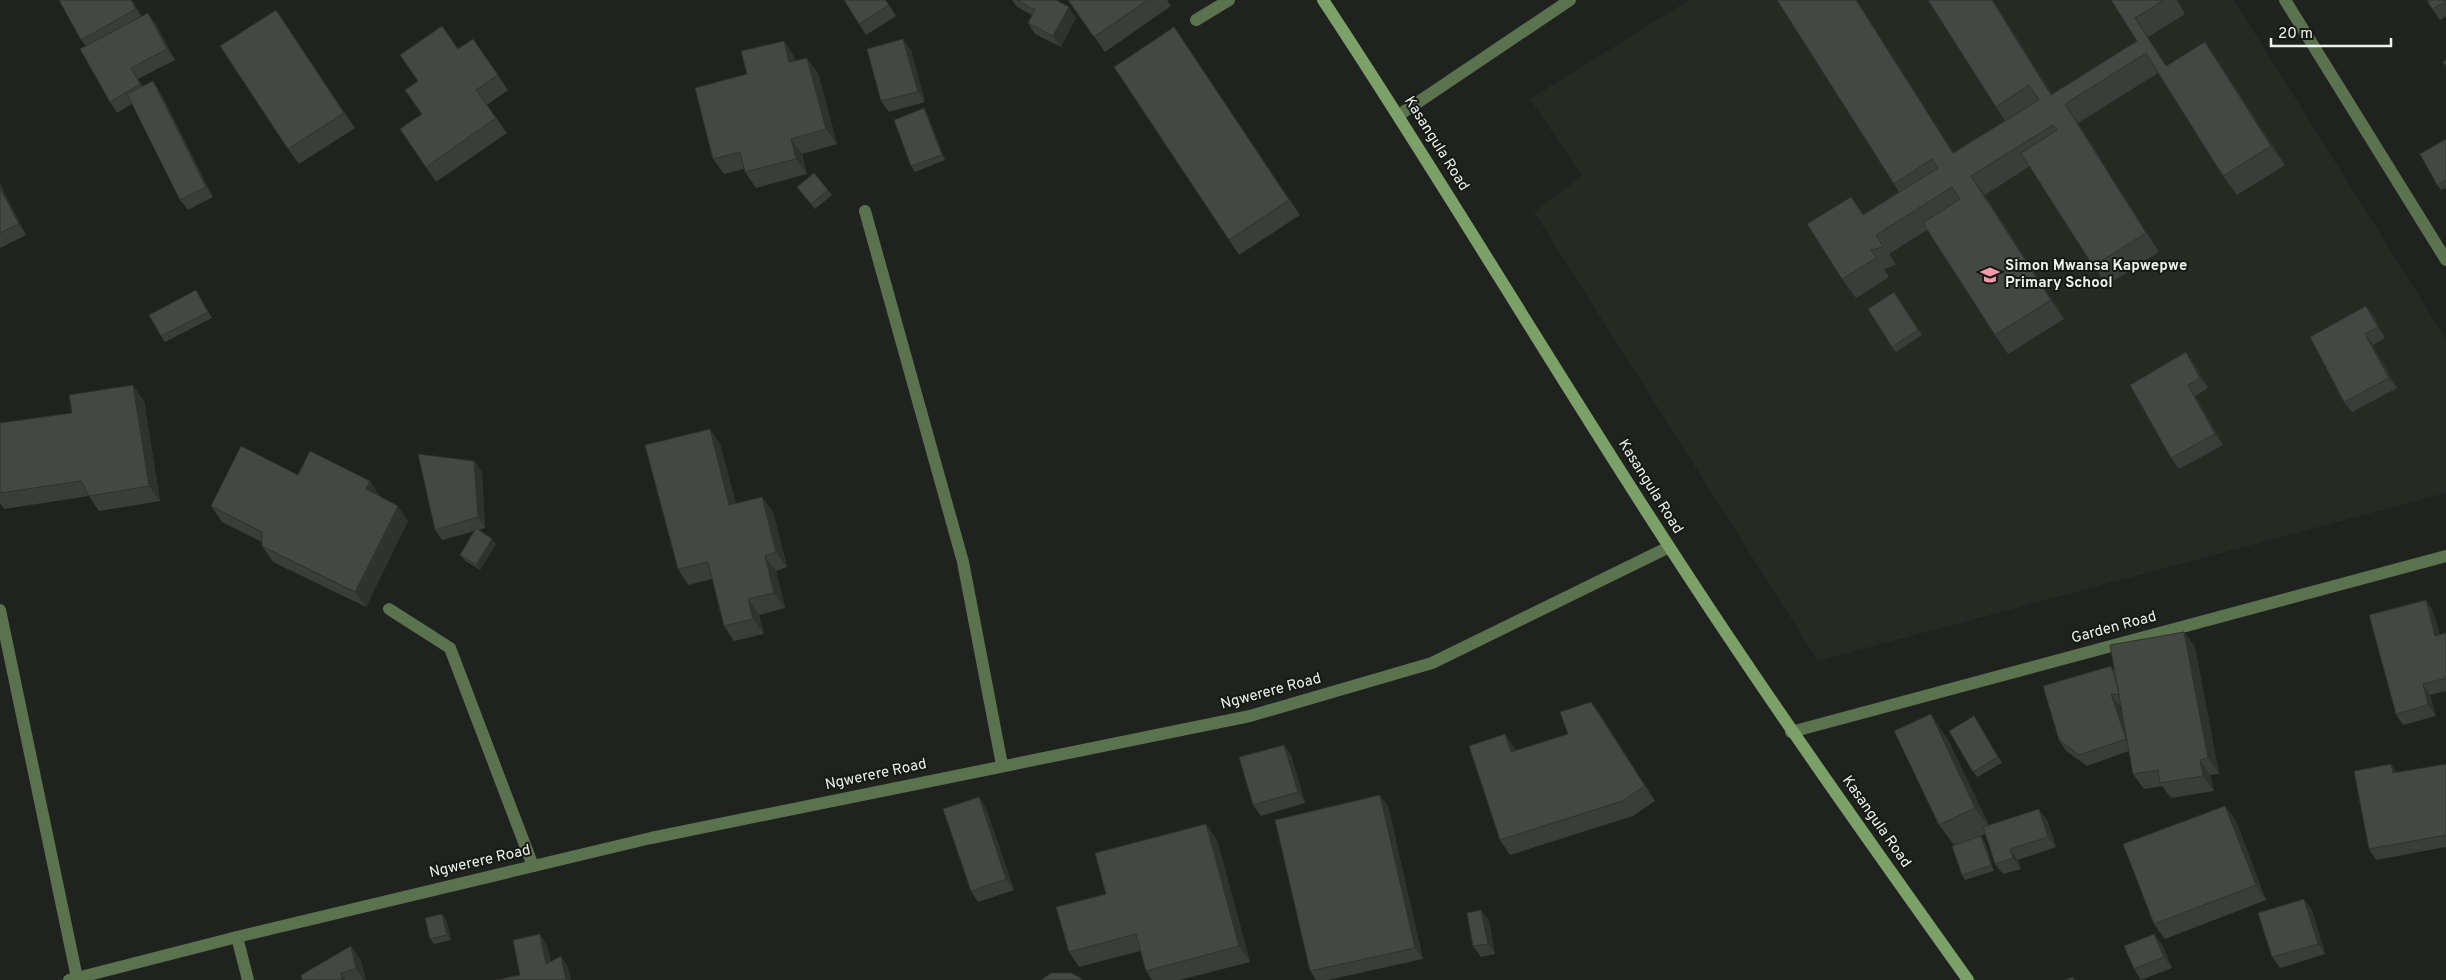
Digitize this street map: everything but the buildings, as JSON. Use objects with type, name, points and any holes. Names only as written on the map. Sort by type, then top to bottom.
[{"type":"main road","name":"Kasangula Road","points":[[1323,0],[1399,115],[1669,547],[1791,732],[1968,980]]},
{"type":"street","points":[[1196,20],[1229,0]]},
{"type":"street","points":[[1399,115],[1570,0]]},
{"type":"street","points":[[2285,0],[2446,260]]},
{"type":"street","points":[[865,211],[963,562],[1002,765]]},
{"type":"street","name":"Ngwerere Road","points":[[73,979],[237,937],[651,838],[1250,716],[1432,663],[1669,547]]},
{"type":"street","name":"Garden Road","points":[[1791,732],[2446,556]]},
{"type":"street","points":[[389,609],[450,648],[533,866]]},
{"type":"street","points":[[0,610],[73,979]]},
{"type":"street","points":[[237,937],[248,980]]},
{"type":"shaded area","name":"Simon Mwansa Kapwepwe Primary School","points":[[1689,0],[2234,0],[2446,339],[2446,493],[1818,661],[1534,212],[1582,176],[1530,99]]},
{"type":"place","name":"Simon Mwansa Kapwepwe Primary School","points":[[1990,275]]}]
